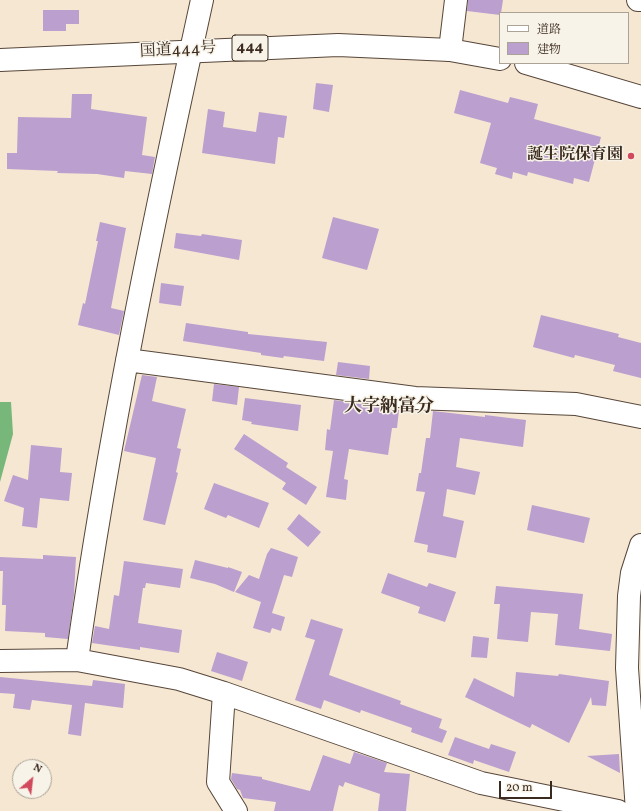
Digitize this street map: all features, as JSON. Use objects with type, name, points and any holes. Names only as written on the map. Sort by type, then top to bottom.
[{"type":"main road","points":[[77,660],[95,533],[127,360],[202,0]]},
{"type":"main road","points":[[450,50],[456,0]]},
{"type":"main road","name":"国道444号","points":[[0,60],[191,50],[338,45],[450,50],[499,58]]},
{"type":"main road","points":[[529,64],[641,97]]},
{"type":"main road","points":[[127,360],[415,398],[576,404],[641,417]]},
{"type":"main road","points":[[637,811],[627,668],[629,596],[632,573],[641,545]]},
{"type":"main road","points":[[0,661],[77,660],[179,679],[224,693],[481,783],[618,811]]},
{"type":"main road","points":[[224,693],[218,782],[236,811]]},
{"type":"green space","points":[[0,402],[11,402],[13,434],[0,482]]},
{"type":"building","points":[[468,0],[503,0],[501,12],[499,12],[499,15],[467,11]]},
{"type":"building","points":[[43,10],[79,10],[79,24],[66,24],[66,31],[43,31]]},
{"type":"building","points":[[316,83],[333,85],[329,112],[313,109]]},
{"type":"building","points":[[460,90],[508,103],[510,97],[538,104],[534,119],[601,137],[589,182],[574,178],[573,184],[528,172],[527,176],[513,172],[512,179],[495,174],[497,168],[480,163],[491,123],[454,113]]},
{"type":"building","points":[[72,94],[92,94],[91,109],[147,117],[142,155],[155,157],[152,174],[125,171],[124,178],[97,174],[57,173],[58,171],[7,169],[7,153],[17,153],[18,117],[71,118]]},
{"type":"building","points":[[208,109],[225,112],[223,127],[256,132],[259,112],[287,116],[284,138],[278,137],[275,164],[202,153]]},
{"type":"building","points":[[333,217],[379,229],[367,270],[322,258]]},
{"type":"building","points":[[100,222],[126,228],[111,308],[124,311],[119,335],[78,325],[83,303],[85,304],[98,241],[96,241]]},
{"type":"building","points":[[176,233],[201,236],[202,234],[242,240],[239,260],[174,248]]},
{"type":"building","points":[[161,283],[184,286],[181,306],[159,303]]},
{"type":"building","points":[[541,315],[619,334],[618,337],[641,343],[641,378],[613,371],[615,365],[575,355],[574,358],[533,347]]},
{"type":"building","points":[[186,323],[248,332],[248,334],[327,342],[324,361],[261,355],[261,353],[183,341]]},
{"type":"building","points":[[338,362],[370,366],[369,379],[336,375]]},
{"type":"building","points":[[142,375],[157,377],[152,401],[186,409],[177,448],[181,449],[176,472],[178,473],[165,525],[143,520],[156,458],[124,451]]},
{"type":"building","points":[[214,384],[239,387],[237,405],[212,401]]},
{"type":"building","points":[[245,398],[301,405],[298,431],[251,424],[252,422],[242,420]]},
{"type":"building","points":[[334,400],[399,410],[397,428],[392,428],[388,455],[349,449],[344,479],[348,480],[346,500],[326,497],[333,451],[325,450],[327,429],[330,430]]},
{"type":"building","points":[[433,411],[526,420],[523,447],[460,438],[456,467],[480,472],[475,495],[447,489],[443,516],[464,521],[456,558],[427,552],[428,545],[414,542],[425,492],[416,491],[419,473],[421,473],[426,438],[430,438]]},
{"type":"building","points":[[244,434],[288,463],[286,467],[317,487],[306,505],[282,489],[286,483],[234,449]]},
{"type":"building","points":[[31,445],[62,448],[60,472],[72,473],[69,501],[40,498],[37,528],[22,526],[24,508],[4,501],[13,475],[28,480]]},
{"type":"building","points":[[214,483],[269,503],[259,528],[228,515],[226,518],[204,509]]},
{"type":"building","points":[[532,505],[590,518],[584,543],[527,530]]},
{"type":"building","points":[[299,514],[321,532],[308,547],[287,529]]},
{"type":"building","points":[[271,548],[298,557],[292,577],[284,575],[272,613],[285,617],[281,631],[272,628],[270,633],[253,628],[261,602],[235,592],[249,575],[259,579],[267,554]]},
{"type":"building","points":[[43,555],[76,557],[74,595],[68,639],[45,637],[45,633],[5,631],[6,605],[2,605],[3,571],[0,571],[0,557],[43,559]]},
{"type":"building","points":[[195,560],[228,567],[242,572],[234,592],[215,584],[190,578]]},
{"type":"building","points":[[124,561],[183,569],[180,588],[146,583],[145,588],[143,588],[138,623],[182,630],[179,653],[140,647],[140,650],[92,643],[95,626],[109,629],[114,595],[119,596]]},
{"type":"building","points":[[388,573],[427,587],[429,583],[456,592],[445,622],[418,613],[420,607],[381,593]]},
{"type":"building","points":[[496,586],[583,594],[579,629],[612,634],[610,651],[555,645],[558,614],[531,612],[528,642],[497,639],[500,604],[494,604]]},
{"type":"building","points":[[311,619],[343,629],[329,675],[401,701],[400,704],[442,719],[439,728],[447,731],[442,743],[411,732],[412,728],[361,710],[360,713],[324,700],[321,709],[295,700],[315,640],[305,637]]},
{"type":"building","points":[[473,636],[489,638],[487,658],[471,657]]},
{"type":"building","points":[[217,652],[248,662],[242,681],[211,671]]},
{"type":"building","points":[[516,672],[558,676],[559,674],[609,681],[606,706],[592,705],[591,697],[569,743],[532,724],[530,728],[465,697],[474,678],[514,697]]},
{"type":"building","points":[[0,677],[92,686],[93,680],[125,684],[123,708],[85,703],[81,736],[68,734],[72,705],[32,700],[30,710],[13,708],[15,694],[0,693]]},
{"type":"building","points":[[455,737],[489,749],[491,744],[516,752],[509,772],[474,760],[473,764],[448,755]]},
{"type":"building","points":[[354,752],[387,763],[384,772],[410,774],[406,811],[378,811],[380,794],[345,782],[343,787],[339,785],[333,811],[274,811],[276,802],[243,798],[240,790],[237,789],[231,779],[232,773],[262,777],[262,779],[310,791],[323,755],[350,764]]},
{"type":"building","points":[[619,754],[620,773],[587,756]]},
{"type":"place","name":"誕生院保育園","points":[[631,156]]},
{"type":"district","name":"大字納富分","points":[[389,408]]}]
